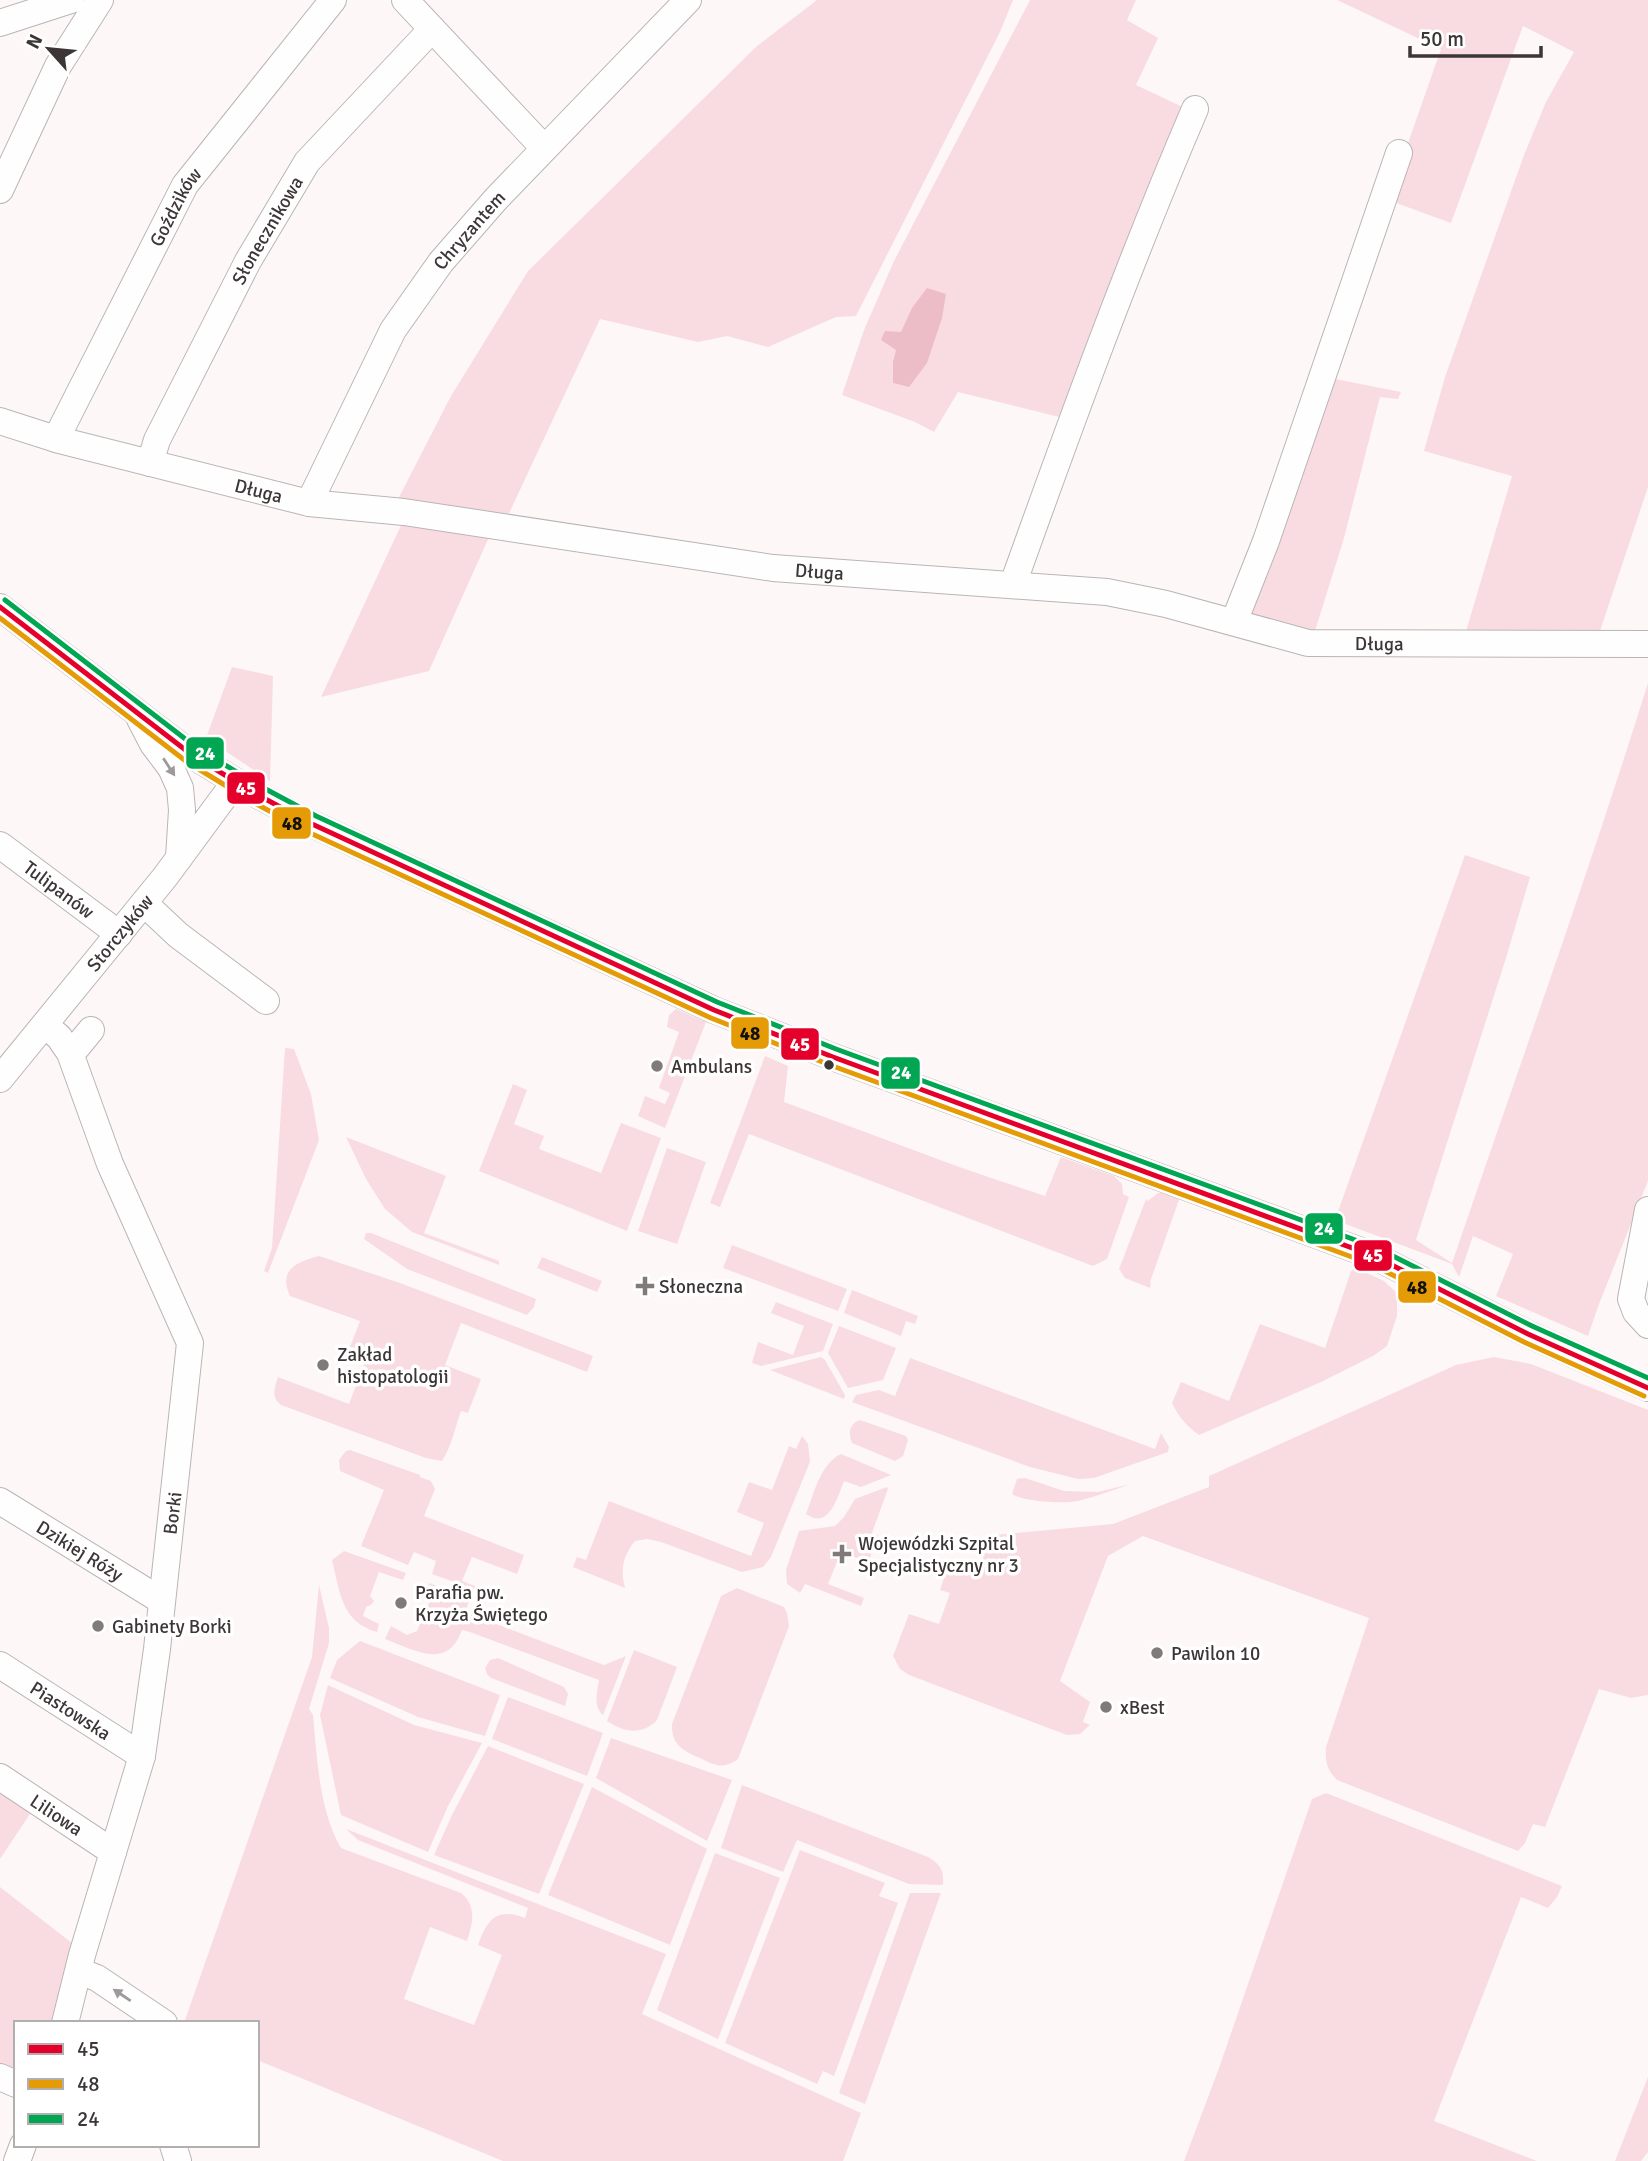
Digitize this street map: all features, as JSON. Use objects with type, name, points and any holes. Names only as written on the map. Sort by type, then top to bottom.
[{"type":"street","points":[[0,23],[71,0]]},
{"type":"street","name":"Goździków","points":[[56,439],[185,185],[333,0]]},
{"type":"street","points":[[405,0],[544,148]]},
{"type":"street","name":"Chryzantem","points":[[309,503],[393,330],[441,262],[544,148],[688,0]]},
{"type":"street","points":[[0,190],[58,66],[94,1]]},
{"type":"street","name":"Słonecznikowa","points":[[150,463],[157,440],[248,261],[307,162],[432,29]]},
{"type":"street","points":[[1013,584],[1070,422],[1161,187],[1195,109]]},
{"type":"street","points":[[1234,622],[1266,541],[1399,153]]},
{"type":"street","name":"Długa","points":[[0,421],[56,439],[309,503],[404,512],[773,568],[1013,584],[1117,594],[1166,604],[1308,643],[1648,644]]},
{"type":"street","points":[[0,607],[192,755],[235,782],[321,828],[714,1010],[845,1062],[1374,1256],[1528,1334],[1646,1382]]},
{"type":"street","points":[[134,708],[180,788],[182,810],[179,858]]},
{"type":"street","name":"Storczyków","points":[[0,1079],[144,904],[235,782]]},
{"type":"street","name":"Tulipanów","points":[[0,845],[119,934]]},
{"type":"street","points":[[144,904],[178,935],[266,1001]]},
{"type":"street","name":"Borki","points":[[45,1025],[68,1048],[110,1164],[190,1343],[157,1649],[142,1756],[66,2021]]},
{"type":"street","points":[[68,1048],[77,1046],[92,1030]]},
{"type":"street","points":[[1648,1210],[1631,1299],[1636,1312],[1648,1325]]},
{"type":"street","name":"Dzikiej Róży","points":[[0,1501],[162,1601]]},
{"type":"street","name":"Piastowska","points":[[0,1665],[142,1756]]},
{"type":"street","name":"Liliowa","points":[[0,1777],[113,1852]]},
{"type":"street","points":[[79,1971],[97,1978],[161,2021]]},
{"type":"shaded area","points":[[817,0],[1013,0],[1000,32],[856,316],[836,317],[768,347],[727,336],[698,342],[600,319],[504,524],[396,503],[451,396],[528,271],[757,46]]},
{"type":"shaded area","points":[[1030,0],[1136,0],[1127,20],[1158,38],[1136,85],[1187,109],[1063,418],[958,392],[934,432],[915,422],[842,395],[864,330],[894,261]]},
{"type":"shaded area","points":[[1337,0],[1648,0],[1648,487],[1599,634],[1464,638],[1512,476],[1424,451],[1445,377],[1524,155],[1546,102],[1574,52],[1523,26],[1451,223],[1388,200],[1441,49]]},
{"type":"shaded area","points":[[927,288],[946,294],[942,318],[927,363],[909,387],[893,383],[896,350],[881,340],[885,331],[901,332],[912,308]]},
{"type":"shaded area","points":[[1325,377],[1401,392],[1398,399],[1380,397],[1344,538],[1314,634],[1248,617]]},
{"type":"shaded area","points":[[403,521],[490,535],[429,671],[321,697]]},
{"type":"shaded area","points":[[232,667],[273,676],[270,781],[206,738]]},
{"type":"shaded area","points":[[1648,683],[1648,1181],[1588,1336],[1496,1296],[1513,1254],[1473,1236],[1459,1277],[1452,1264],[1335,1220],[1465,855],[1530,877],[1416,1240],[1452,1263],[1577,901]]},
{"type":"shaded area","points":[[676,1009],[706,1022],[665,1128],[638,1116],[645,1096],[665,1104],[670,1093],[659,1088],[679,1032],[667,1027],[669,1015]]},
{"type":"shaded area","points":[[285,1048],[294,1049],[311,1094],[319,1140],[268,1273],[264,1271],[272,1248]]},
{"type":"shaded area","points":[[765,1056],[788,1066],[784,1102],[962,1168],[1045,1196],[1061,1157],[1114,1176],[1122,1184],[1123,1194],[1129,1197],[1107,1259],[1093,1266],[749,1134],[720,1207],[710,1203]]},
{"type":"shaded area","points":[[513,1084],[527,1090],[514,1124],[544,1136],[539,1149],[601,1173],[621,1123],[661,1138],[627,1231],[479,1171]]},
{"type":"shaded area","points":[[346,1137],[446,1176],[424,1233],[499,1261],[499,1265],[412,1232],[385,1209],[366,1179]]},
{"type":"shaded area","points":[[667,1148],[706,1162],[677,1244],[638,1231]]},
{"type":"shaded area","points":[[1165,1192],[1180,1197],[1150,1288],[1125,1278],[1119,1269],[1146,1199],[1148,1201],[1158,1193]]},
{"type":"shaded area","points":[[366,1233],[536,1299],[534,1307],[527,1315],[407,1269],[364,1239]]},
{"type":"shaded area","points":[[732,1245],[847,1289],[838,1311],[723,1268]]},
{"type":"shaded area","points":[[319,1256],[400,1283],[593,1356],[587,1372],[461,1323],[445,1365],[481,1379],[468,1413],[461,1411],[442,1461],[426,1458],[281,1405],[275,1396],[278,1377],[349,1404],[368,1354],[350,1347],[360,1321],[290,1296],[286,1280],[291,1268]]},
{"type":"shaded area","points":[[542,1257],[602,1281],[597,1292],[537,1268]]},
{"type":"shaded area","points":[[1356,1268],[1384,1281],[1397,1293],[1397,1316],[1387,1346],[1321,1382],[1199,1435],[1177,1413],[1172,1403],[1181,1382],[1229,1401],[1260,1324],[1325,1348],[1351,1271]]},
{"type":"shaded area","points":[[852,1290],[918,1316],[915,1324],[906,1321],[901,1336],[844,1313]]},
{"type":"shaded area","points":[[776,1302],[833,1324],[823,1351],[761,1366],[752,1363],[758,1342],[793,1355],[804,1326],[771,1313]]},
{"type":"shaded area","points":[[839,1326],[896,1348],[883,1380],[848,1388],[828,1353]]},
{"type":"shaded area","points":[[821,1357],[845,1395],[844,1399],[770,1370]]},
{"type":"shaded area","points":[[1494,1357],[1531,1364],[1648,1410],[1648,1695],[1631,1698],[1599,1689],[1545,1827],[1533,1824],[1525,1843],[1518,1851],[1337,1780],[1331,1773],[1326,1761],[1326,1747],[1369,1618],[1143,1536],[1108,1556],[1060,1681],[1090,1702],[1083,1722],[1090,1725],[1080,1734],[1067,1735],[909,1675],[900,1669],[893,1656],[909,1614],[939,1624],[950,1593],[940,1590],[951,1558],[979,1568],[993,1534],[1113,1524],[1209,1487],[1209,1476],[1456,1365]]},
{"type":"shaded area","points":[[910,1358],[1155,1449],[1161,1433],[1169,1447],[1168,1452],[1094,1478],[1078,1479],[1030,1467],[852,1402],[856,1395],[879,1390],[895,1396]]},
{"type":"shaded area","points":[[860,1420],[906,1436],[908,1440],[903,1456],[895,1461],[852,1443],[850,1429]]},
{"type":"shaded area","points":[[802,1436],[808,1444],[810,1462],[771,1557],[763,1567],[742,1572],[647,1539],[635,1541],[628,1552],[623,1569],[625,1588],[573,1567],[577,1557],[586,1560],[609,1501],[751,1556],[764,1523],[737,1512],[749,1482],[772,1490],[789,1446],[796,1449]]},
{"type":"shaded area","points":[[350,1450],[431,1481],[435,1489],[424,1516],[524,1555],[517,1574],[472,1557],[462,1581],[475,1586],[474,1589],[432,1574],[436,1561],[414,1552],[408,1565],[361,1546],[384,1490],[340,1471],[339,1460]]},
{"type":"shaded area","points":[[841,1454],[891,1475],[861,1487],[844,1481],[827,1515],[814,1518],[806,1514],[823,1472]]},
{"type":"shaded area","points":[[1025,1478],[1064,1491],[1098,1492],[1131,1484],[1078,1501],[1034,1501],[1012,1494],[1017,1479]]},
{"type":"shaded area","points":[[887,1487],[872,1533],[879,1536],[868,1562],[841,1552],[828,1584],[864,1598],[861,1606],[805,1584],[800,1593],[787,1584],[786,1570],[799,1531],[835,1526],[855,1499]]},
{"type":"shaded area","points":[[344,1551],[406,1573],[403,1580],[379,1572],[370,1596],[374,1601],[366,1607],[363,1616],[379,1624],[377,1632],[356,1621],[344,1604],[332,1560]]},
{"type":"shaded area","points":[[429,1583],[470,1598],[465,1612],[604,1665],[626,1656],[603,1715],[597,1703],[599,1680],[470,1632],[462,1630],[456,1643],[439,1654],[419,1652],[385,1639],[391,1626],[407,1635],[417,1631],[432,1596],[427,1589]]},
{"type":"shaded area","points":[[319,1585],[329,1628],[329,1643],[309,1709],[313,1715],[324,1801],[341,1848],[461,1893],[472,1909],[467,1941],[430,1927],[404,1999],[474,2025],[502,1955],[478,1945],[481,1936],[494,1918],[507,1914],[525,1918],[528,1908],[358,1840],[346,1829],[666,1954],[642,2014],[861,2113],[843,2161],[503,2161],[259,2061],[259,2021],[185,2021],[312,1657]]},
{"type":"shaded area","points":[[737,1588],[784,1607],[789,1626],[738,1759],[720,1765],[680,1747],[674,1738],[672,1724],[721,1596]]},
{"type":"shaded area","points":[[360,1641],[500,1695],[485,1736],[418,1717],[330,1678],[337,1660]]},
{"type":"shaded area","points":[[634,1650],[677,1667],[657,1720],[645,1728],[632,1731],[607,1721]]},
{"type":"shaded area","points":[[498,1658],[564,1687],[568,1694],[565,1706],[491,1678],[485,1668],[490,1660]]},
{"type":"shaded area","points":[[328,1685],[414,1725],[482,1743],[448,1806],[428,1852],[341,1815],[320,1715]]},
{"type":"shaded area","points":[[508,1697],[603,1733],[587,1776],[492,1739]]},
{"type":"shaded area","points":[[611,1738],[732,1780],[707,1841],[596,1778]]},
{"type":"shaded area","points":[[488,1746],[584,1784],[539,1894],[434,1855]]},
{"type":"shaded area","points":[[0,1781],[36,1805],[0,1859]]},
{"type":"shaded area","points":[[742,1785],[928,1857],[941,1868],[943,1885],[909,1884],[797,1840],[783,1872],[721,1848]]},
{"type":"shaded area","points":[[592,1787],[707,1849],[670,1945],[548,1895]]},
{"type":"shaded area","points":[[1326,1793],[1562,1886],[1548,1908],[1521,1897],[1434,2121],[1537,2161],[1184,2161],[1312,1799]]},
{"type":"shaded area","points":[[800,1850],[885,1883],[879,1896],[898,1903],[834,2076],[823,2071],[817,2084],[725,2043]]},
{"type":"shaded area","points":[[715,1853],[780,1878],[718,2039],[657,2010]]},
{"type":"shaded area","points":[[0,1887],[77,1947],[58,2021],[14,2021],[14,2076],[0,2070]]},
{"type":"shaded area","points":[[910,1893],[941,1893],[865,2104],[839,2093]]},
{"type":"shaded area","points":[[1648,2077],[1648,2152],[1641,2161],[1615,2161]]},
{"type":"transit line","name":"24","points":[[5,600],[197,748],[316,816],[717,1002],[836,1049],[1377,1248],[1532,1326],[1648,1378]]},
{"type":"transit line","name":"45","points":[[0,607],[192,755],[312,824],[714,1010],[833,1057],[1374,1256],[1528,1334],[1648,1388]]},
{"type":"transit line","name":"48","points":[[0,618],[187,762],[308,832],[711,1018],[830,1065],[1371,1264],[1524,1342],[1644,1396]]},
{"type":"place","name":"Ambulans","points":[[657,1066]]},
{"type":"place","name":"Słoneczna","points":[[645,1286]]},
{"type":"place","name":"Zakład histopatologii","points":[[323,1365]]},
{"type":"place","name":"Wojewódzki Szpital Specjalistyczny nr 3","points":[[842,1554]]},
{"type":"place","name":"Parafia pw. Krzyża Świętego","points":[[401,1603]]},
{"type":"place","name":"Gabinety Borki","points":[[98,1626]]},
{"type":"place","name":"Pawilon 10","points":[[1157,1653]]},
{"type":"place","name":"xBest","points":[[1106,1707]]}]
